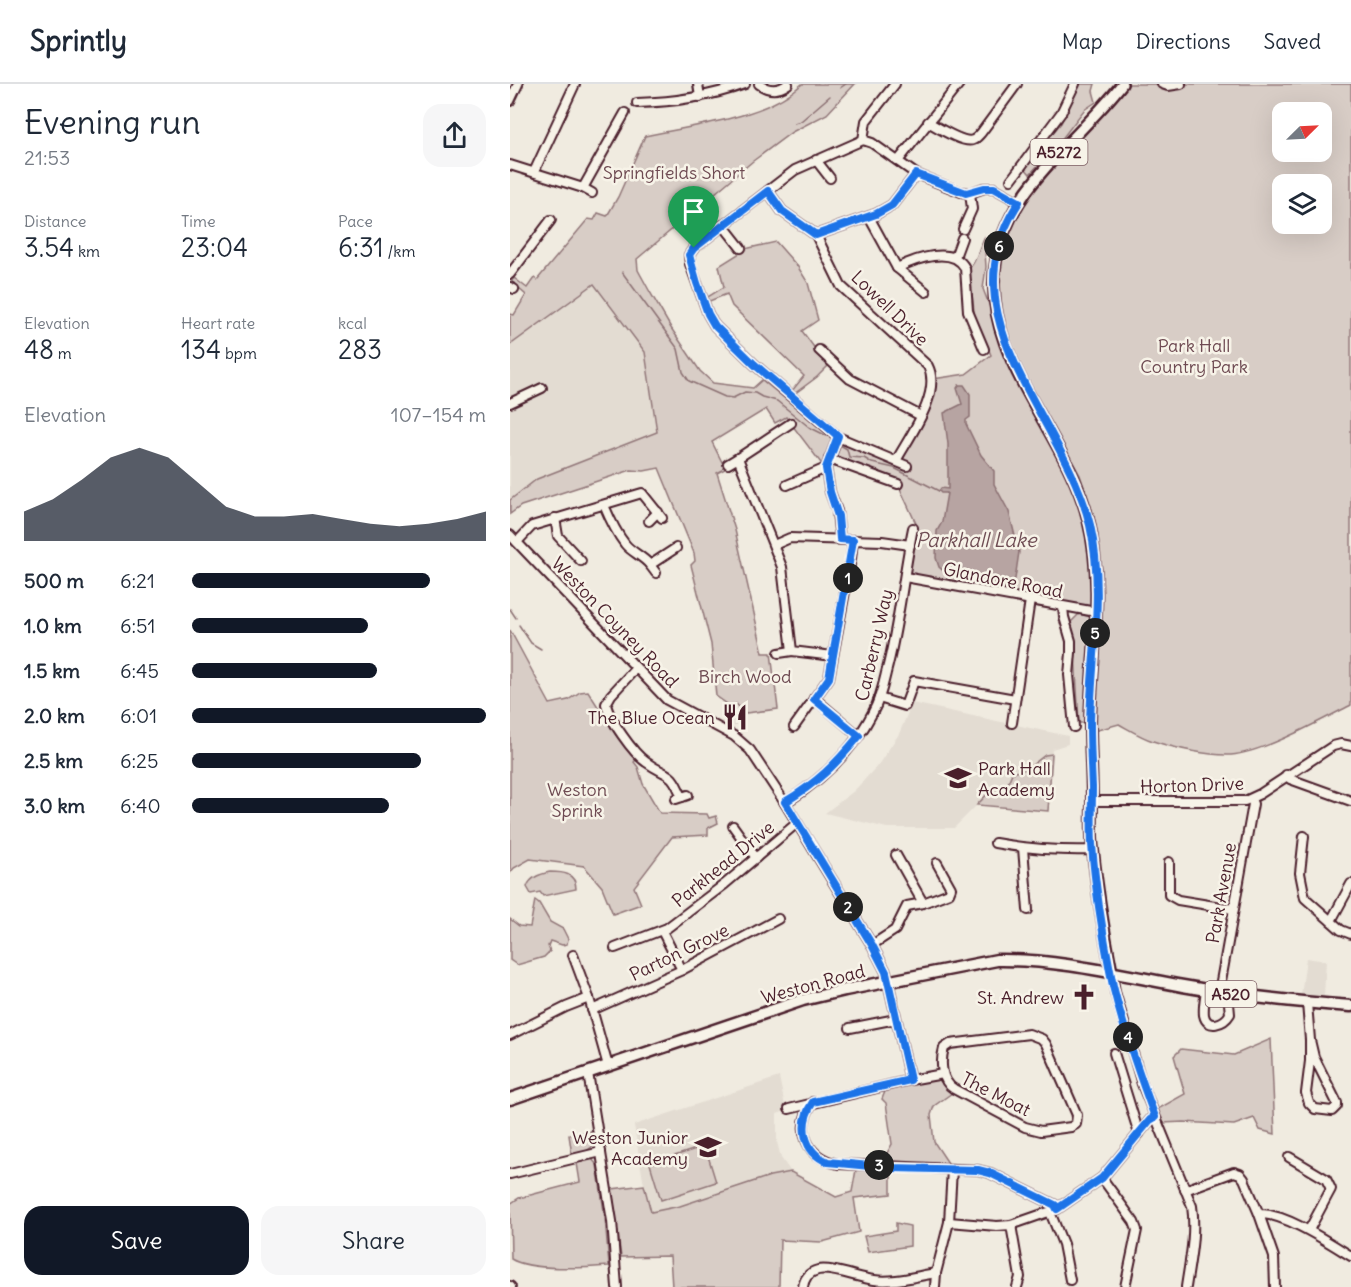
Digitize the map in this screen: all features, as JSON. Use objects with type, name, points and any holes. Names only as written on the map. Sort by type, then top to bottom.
[{"type":"highway","name":"Weston Road","points":[[510,1099],[803,1000],[997,960],[1018,960],[1112,973],[1206,990],[1307,1003],[1351,1006]]},
{"type":"main road","name":"A5272","points":[[1112,973],[1093,850],[1090,726],[1097,583],[1094,547],[1082,497],[1062,451],[1014,363],[1001,331],[996,309],[994,273],[998,247],[1011,214],[1019,202],[1048,164],[1122,84]]},
{"type":"street","points":[[510,101],[518,84]]},
{"type":"street","points":[[534,172],[575,84]]},
{"type":"street","points":[[698,84],[700,97]]},
{"type":"street","points":[[639,105],[700,97],[745,84]]},
{"type":"street","points":[[759,84],[772,90],[788,84]]},
{"type":"street","points":[[863,140],[866,121],[895,84]]},
{"type":"street","points":[[898,161],[959,84]]},
{"type":"street","points":[[928,122],[967,140],[973,140],[1017,84]]},
{"type":"street","points":[[1011,180],[1014,169],[1061,113],[1075,84]]},
{"type":"street","points":[[1162,84],[1168,86],[1181,84]]},
{"type":"street","points":[[583,188],[625,116]]},
{"type":"street","points":[[907,466],[838,436],[754,364],[715,326],[708,314],[690,264],[689,255],[694,248],[795,170],[863,140],[872,143],[916,174],[961,192],[970,193],[984,188],[994,188],[1019,202]]},
{"type":"street","points":[[816,160],[830,178]]},
{"type":"street","points":[[510,165],[583,188],[592,193]]},
{"type":"street","points":[[816,235],[868,217],[892,205],[916,174]]},
{"type":"street","name":"Lowell Drive","points":[[768,191],[782,211],[816,235],[841,286],[928,366],[933,380],[927,404],[896,461]]},
{"type":"street","points":[[955,257],[972,209],[970,193]]},
{"type":"street","points":[[868,217],[897,268],[926,292]]},
{"type":"street","points":[[510,274],[542,225],[551,220]]},
{"type":"street","points":[[723,225],[740,244]]},
{"type":"street","points":[[897,268],[920,258],[955,257],[962,262],[966,268],[968,312],[984,349]]},
{"type":"street","points":[[819,350],[850,379],[921,416]]},
{"type":"street","points":[[510,403],[542,388]]},
{"type":"street","points":[[728,464],[781,424],[791,423]]},
{"type":"street","points":[[838,436],[826,468],[830,492],[838,516],[840,539]]},
{"type":"street","points":[[738,458],[782,567],[792,651]]},
{"type":"street","points":[[829,459],[898,484]]},
{"type":"street","points":[[787,485],[826,468]]},
{"type":"street","points":[[639,483],[642,493],[660,515],[649,521]]},
{"type":"street","points":[[517,542],[532,526],[642,493]]},
{"type":"street","points":[[604,506],[626,546],[639,554],[653,569],[671,548]]},
{"type":"street","points":[[555,519],[558,536],[581,561]]},
{"type":"street","name":"Carberry Way","points":[[785,802],[819,780],[834,766],[859,736],[879,698],[891,655],[914,528]]},
{"type":"street","name":"Weston Coyney Road","points":[[510,535],[667,699],[734,736],[750,750],[785,802],[872,945],[889,981],[910,1080]]},
{"type":"street","points":[[774,545],[790,538],[882,540],[910,545]]},
{"type":"street","points":[[794,727],[829,678],[853,540]]},
{"type":"street","name":"Glandore Road","points":[[905,577],[1096,612]]},
{"type":"street","points":[[1012,723],[1030,600]]},
{"type":"street","points":[[1063,607],[1071,641],[1069,675],[1074,727]]},
{"type":"street","points":[[779,653],[792,651],[833,656]]},
{"type":"street","points":[[636,668],[610,695],[606,704],[608,712],[645,761],[668,773],[675,780],[682,797]]},
{"type":"street","points":[[879,698],[905,706],[914,681],[1015,699]]},
{"type":"street","points":[[814,699],[859,736]]},
{"type":"street","name":"Horton Drive","points":[[1092,801],[1251,800],[1333,746],[1341,744],[1351,746]]},
{"type":"street","points":[[1286,775],[1290,779],[1351,801]]},
{"type":"street","name":"Park Avenue","points":[[1223,992],[1233,909],[1251,800]]},
{"type":"street","name":"Parkhead Drive","points":[[615,948],[664,929],[725,884],[797,823]]},
{"type":"street","points":[[733,826],[756,858]]},
{"type":"street","points":[[1304,836],[1300,873],[1305,898],[1341,930],[1351,934]]},
{"type":"street","points":[[995,843],[1057,851],[1093,850]]},
{"type":"street","points":[[1023,848],[1028,910]]},
{"type":"street","points":[[896,855],[923,903]]},
{"type":"street","points":[[1169,862],[1170,895],[1178,900],[1233,909]]},
{"type":"street","points":[[872,945],[895,930],[907,906],[923,903],[949,893],[951,888],[937,863]]},
{"type":"street","points":[[1331,921],[1351,884]]},
{"type":"street","name":"Parton Grove","points":[[592,1010],[682,970],[778,919]]},
{"type":"street","points":[[664,929],[682,970]]},
{"type":"street","points":[[573,955],[589,998],[608,1066]]},
{"type":"street","points":[[1112,973],[1135,1062],[1192,1206],[1193,1238],[1186,1287]]},
{"type":"street","points":[[1206,990],[1204,1014],[1208,1022],[1215,1024],[1224,1021],[1230,1014],[1223,992]]},
{"type":"street","points":[[510,1035],[589,998]]},
{"type":"street","points":[[1307,1003],[1310,1061],[1306,1093],[1309,1103],[1316,1109],[1332,1111],[1337,1103],[1314,1057],[1310,1040]]},
{"type":"street","points":[[850,1028],[896,1020]]},
{"type":"street","name":"The Moat","points":[[1029,1034],[1038,1037],[1046,1044],[1077,1115],[1076,1124],[1071,1127],[1041,1131],[1025,1127],[948,1086],[943,1074],[942,1054],[944,1048],[950,1044],[1029,1034]]},
{"type":"street","points":[[1114,1053],[1139,1134]]},
{"type":"street","points":[[588,1073],[612,1221],[617,1287]]},
{"type":"street","points":[[789,1109],[943,1074]]},
{"type":"street","points":[[813,1102],[804,1122],[804,1134],[813,1152],[819,1158],[838,1164],[978,1170],[990,1173],[1055,1205],[1054,1210],[1071,1275]]},
{"type":"street","points":[[949,1222],[1011,1225],[1054,1210],[1102,1178],[1150,1120],[1155,1117]]},
{"type":"street","points":[[510,1174],[601,1152]]},
{"type":"street","points":[[1288,1157],[1326,1179],[1331,1189],[1309,1230]]},
{"type":"street","points":[[935,1287],[936,1273],[949,1222],[952,1169]]},
{"type":"street","points":[[1185,1190],[1234,1172],[1240,1174],[1259,1214],[1274,1257],[1275,1287]]},
{"type":"street","points":[[1102,1178],[1134,1222],[1137,1230],[1125,1287]]},
{"type":"street","points":[[1259,1214],[1270,1215],[1309,1230],[1351,1256]]},
{"type":"street","points":[[1011,1225],[1020,1277],[1017,1287]]},
{"type":"street","points":[[803,1287],[804,1280],[816,1270],[876,1281],[893,1281],[936,1273]]},
{"type":"shaded area","points":[[593,283],[645,352],[657,432],[537,479],[510,500],[510,345]]},
{"type":"shaded area","name":"Park Hall Academy","points":[[912,703],[1068,736],[1068,744],[1052,749],[1048,811],[977,805],[954,828],[887,828],[825,813],[854,791],[878,765],[899,734]]},
{"type":"shaded area","points":[[736,704],[746,713],[734,727],[723,720],[730,708]]},
{"type":"shaded area","points":[[1306,958],[1326,961],[1324,996],[1301,996]]},
{"type":"shaded area","name":"Weston Junior Academy","points":[[779,1077],[786,1111],[777,1114],[777,1142],[781,1158],[791,1172],[770,1176],[680,1206],[651,1212],[634,1125]]},
{"type":"green space","points":[[802,84],[855,84],[827,114],[792,132],[753,161],[637,259],[638,270],[671,328],[700,371],[713,383],[753,388],[762,380],[835,437],[824,467],[786,417],[775,423],[766,409],[712,442],[722,462],[726,460],[729,467],[717,473],[735,530],[763,653],[771,653],[778,709],[746,713],[736,704],[730,708],[726,706],[727,704],[716,696],[711,644],[691,565],[695,561],[694,553],[659,468],[644,471],[631,470],[521,506],[510,514],[510,500],[537,479],[657,432],[645,352],[594,284],[510,345],[510,314],[514,315],[526,295],[511,282],[514,278],[527,288],[534,278],[537,280],[588,219],[594,220],[598,213],[607,216],[645,136],[749,113],[787,96]]},
{"type":"green space","points":[[1079,84],[1095,84],[1093,91],[1096,102],[1084,110],[1030,174],[1024,167],[1061,123]]},
{"type":"green space","name":"Park Hall Country Park","points":[[1129,84],[1351,84],[1351,705],[1292,735],[1259,748],[1231,755],[1212,754],[1153,741],[1119,724],[1094,731],[1102,576],[1096,524],[1080,475],[1023,375],[1009,341],[998,297],[999,260],[1010,226],[1024,201],[1055,167],[1070,145]]},
{"type":"green space","points":[[984,238],[986,267],[983,289],[1002,350],[1007,348],[1060,448],[1090,528],[1096,612],[905,577],[915,528],[918,528],[898,484],[829,459],[838,437],[896,461],[927,404],[933,379],[966,374],[991,355],[975,319],[969,269]]},
{"type":"green space","points":[[776,242],[798,267],[808,283],[818,320],[802,331],[830,364],[794,394],[791,392],[804,376],[732,306],[727,294],[707,302],[706,298],[724,287],[719,266],[740,253],[743,247],[745,249]]},
{"type":"green space","points":[[1079,614],[1091,617],[1087,723],[1079,723],[1074,636],[1070,623]]},
{"type":"green space","name":"Weston Sprink","points":[[510,630],[550,704],[568,700],[580,692],[588,691],[616,735],[636,760],[634,762],[638,767],[643,784],[660,813],[707,814],[709,818],[716,816],[718,823],[708,828],[708,835],[672,837],[634,887],[641,904],[613,914],[602,887],[584,866],[530,859],[514,868],[510,873]]},
{"type":"green space","points":[[1052,754],[1048,811],[977,805],[993,788],[1007,785],[1012,773],[1027,769],[1045,755]]},
{"type":"green space","points":[[550,872],[568,874],[574,880],[576,889],[543,896],[540,892],[531,894],[527,887],[533,878]]},
{"type":"green space","points":[[535,900],[550,922],[563,929],[568,939],[567,944],[562,945],[550,941],[548,946],[550,951],[544,957],[517,965],[510,960],[510,919],[519,926],[530,927]]},
{"type":"green space","points":[[1271,1039],[1275,1134],[1260,1130],[1254,1118],[1234,1125],[1162,1123],[1156,1110],[1185,1094],[1174,1056],[1181,1049],[1234,1055]]},
{"type":"green space","points":[[939,1080],[952,1093],[934,1106],[931,1115],[934,1142],[950,1166],[882,1162],[892,1144],[886,1103],[882,1099],[886,1089],[914,1081]]},
{"type":"green space","points":[[591,1131],[593,1146],[585,1152],[572,1155],[569,1135]]},
{"type":"green space","points":[[705,1146],[716,1182],[661,1200],[650,1164]]},
{"type":"green space","points":[[592,1159],[597,1165],[609,1266],[544,1267],[511,1259],[510,1204],[519,1198],[580,1182],[577,1163]]},
{"type":"green space","points":[[857,1164],[891,1168],[891,1194],[854,1198],[859,1232],[822,1242],[780,1240],[779,1287],[672,1287],[670,1256],[621,1257],[612,1189],[644,1185],[651,1212],[680,1206],[770,1176],[791,1172],[836,1197],[852,1192]]},
{"type":"green space","points":[[896,1223],[910,1226],[910,1246],[868,1252],[864,1236],[896,1231]]},
{"type":"water","name":"Parkhall Lake","points":[[959,385],[964,385],[970,394],[970,417],[966,420],[966,424],[981,455],[994,471],[994,484],[1009,512],[1019,552],[1015,579],[1007,589],[947,574],[939,567],[936,558],[937,531],[942,522],[947,493],[939,491],[941,488],[948,489],[948,444],[944,413],[962,404],[957,388]]},
{"type":"waterway","points":[[840,88],[846,84]]},
{"type":"waterway","points":[[794,123],[801,121],[830,96]]},
{"type":"waterway","points":[[622,272],[678,349],[683,372],[689,381],[725,397],[733,398],[745,392],[777,401],[809,427],[827,436]]},
{"type":"waterway","points":[[840,445],[847,449],[849,457],[864,458],[872,463],[894,468],[939,491]]},
{"type":"waterway","points":[[510,609],[516,618]]},
{"type":"waterway","points":[[519,625],[531,643],[541,649]]},
{"type":"place","name":"The Blue Ocean","points":[[735,717]]},
{"type":"place","name":"Park Hall Academy","points":[[958,778]]},
{"type":"place","name":"St. Andrew","points":[[1084,997]]},
{"type":"place","name":"Weston Junior Academy","points":[[708,1147]]},
{"type":"route","points":[[916,174],[966,193],[989,187],[994,188],[1019,202],[1011,214],[998,247],[994,273],[996,309],[1007,348],[1077,483],[1094,547],[1097,583],[1090,726],[1092,841],[1096,881],[1113,983],[1135,1062],[1155,1117],[1150,1120],[1102,1178],[1057,1209],[1055,1205],[990,1173],[978,1170],[838,1164],[819,1158],[807,1143],[804,1122],[813,1102],[910,1080],[886,972],[785,802],[819,780],[859,736],[814,699],[829,678],[853,540],[840,539],[838,516],[830,492],[826,468],[838,436],[754,364],[715,326],[708,314],[690,264],[689,255],[694,248],[768,191],[782,211],[816,235],[876,214],[892,205],[916,174]]},
{"type":"park label","name":"Springfields Short","points":[[674,172]]},
{"type":"park label","name":"Birch Wood","points":[[745,676]]}]
